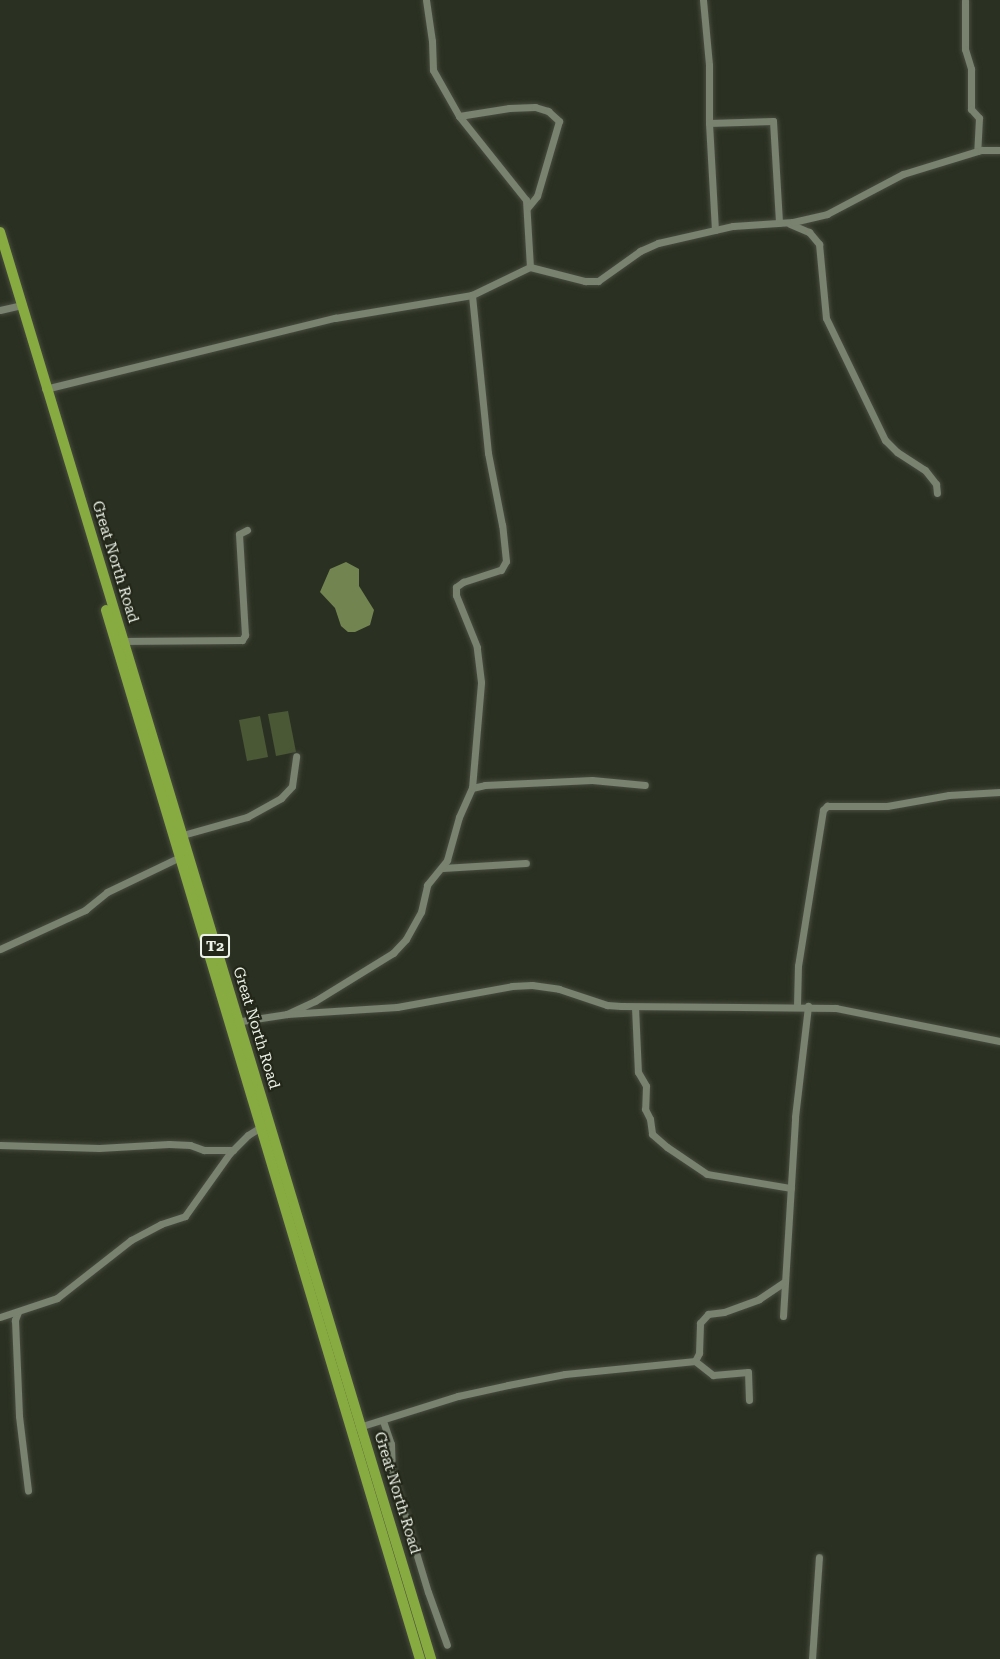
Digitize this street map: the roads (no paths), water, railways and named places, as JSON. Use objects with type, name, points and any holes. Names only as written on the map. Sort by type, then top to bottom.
[{"type":"highway","name":"Great North Road","points":[[0,232],[19,305],[264,1125],[356,1427],[431,1659]]},
{"type":"highway","name":"Great North Road","points":[[0,254],[19,305]]},
{"type":"highway","name":"Great North Road","points":[[356,1427],[420,1659]]},
{"type":"street","points":[[426,0],[432,41],[433,70],[459,116],[522,192],[528,207],[530,267]]},
{"type":"street","points":[[703,0],[709,65],[709,123],[715,230]]},
{"type":"street","points":[[965,0],[965,49],[970,69],[971,110],[979,118],[977,151]]},
{"type":"street","points":[[459,116],[535,107],[548,111],[559,121],[553,149],[537,196],[528,207]]},
{"type":"street","points":[[709,123],[773,121],[783,223]]},
{"type":"street","points":[[45,389],[335,318],[472,295],[530,267],[594,282],[651,245],[739,225],[783,223],[827,214],[892,178],[977,151],[1000,150]]},
{"type":"street","points":[[783,223],[808,232],[819,244],[826,318],[885,440],[897,452],[925,470],[936,484],[937,493]]},
{"type":"street","points":[[287,1014],[315,1001],[399,947],[417,923],[427,885],[442,868],[459,817],[472,788],[481,682],[477,647],[456,595],[456,587],[463,582],[501,570],[506,561],[502,525],[488,453],[472,295]]},
{"type":"street","points":[[0,310],[19,305]]},
{"type":"street","points":[[119,642],[242,640],[245,635],[239,534],[247,530]]},
{"type":"street","points":[[178,836],[247,817],[281,798],[292,786],[296,756]]},
{"type":"street","points":[[472,788],[485,785],[592,780],[645,785]]},
{"type":"street","points":[[797,1006],[798,966],[823,810],[827,806],[887,806],[949,795],[1000,792]]},
{"type":"street","points":[[0,949],[85,910],[107,892],[184,855]]},
{"type":"street","points":[[442,868],[526,863]]},
{"type":"street","points":[[234,1022],[287,1014],[397,1007],[512,986],[532,985],[559,989],[607,1005],[836,1008],[1000,1041]]},
{"type":"street","points":[[783,1316],[795,1117],[808,1006]]},
{"type":"street","points":[[635,1007],[638,1072],[646,1086],[645,1109],[652,1134],[707,1174],[791,1188]]},
{"type":"street","points":[[0,1317],[57,1298],[131,1240],[161,1224],[185,1216],[233,1150],[264,1125]]},
{"type":"street","points":[[0,1145],[99,1148],[190,1144],[204,1150],[233,1150]]},
{"type":"street","points":[[695,1361],[699,1353],[700,1323],[708,1314],[724,1312],[759,1299],[784,1282]]},
{"type":"street","points":[[18,1312],[15,1320],[20,1416],[28,1490]]},
{"type":"street","points":[[356,1427],[383,1421],[458,1396],[508,1385],[565,1374],[695,1361],[713,1375],[748,1372],[749,1400]]},
{"type":"street","points":[[383,1421],[391,1444],[392,1473],[428,1592],[447,1645]]},
{"type":"street","points":[[812,1659],[819,1557]]}]
